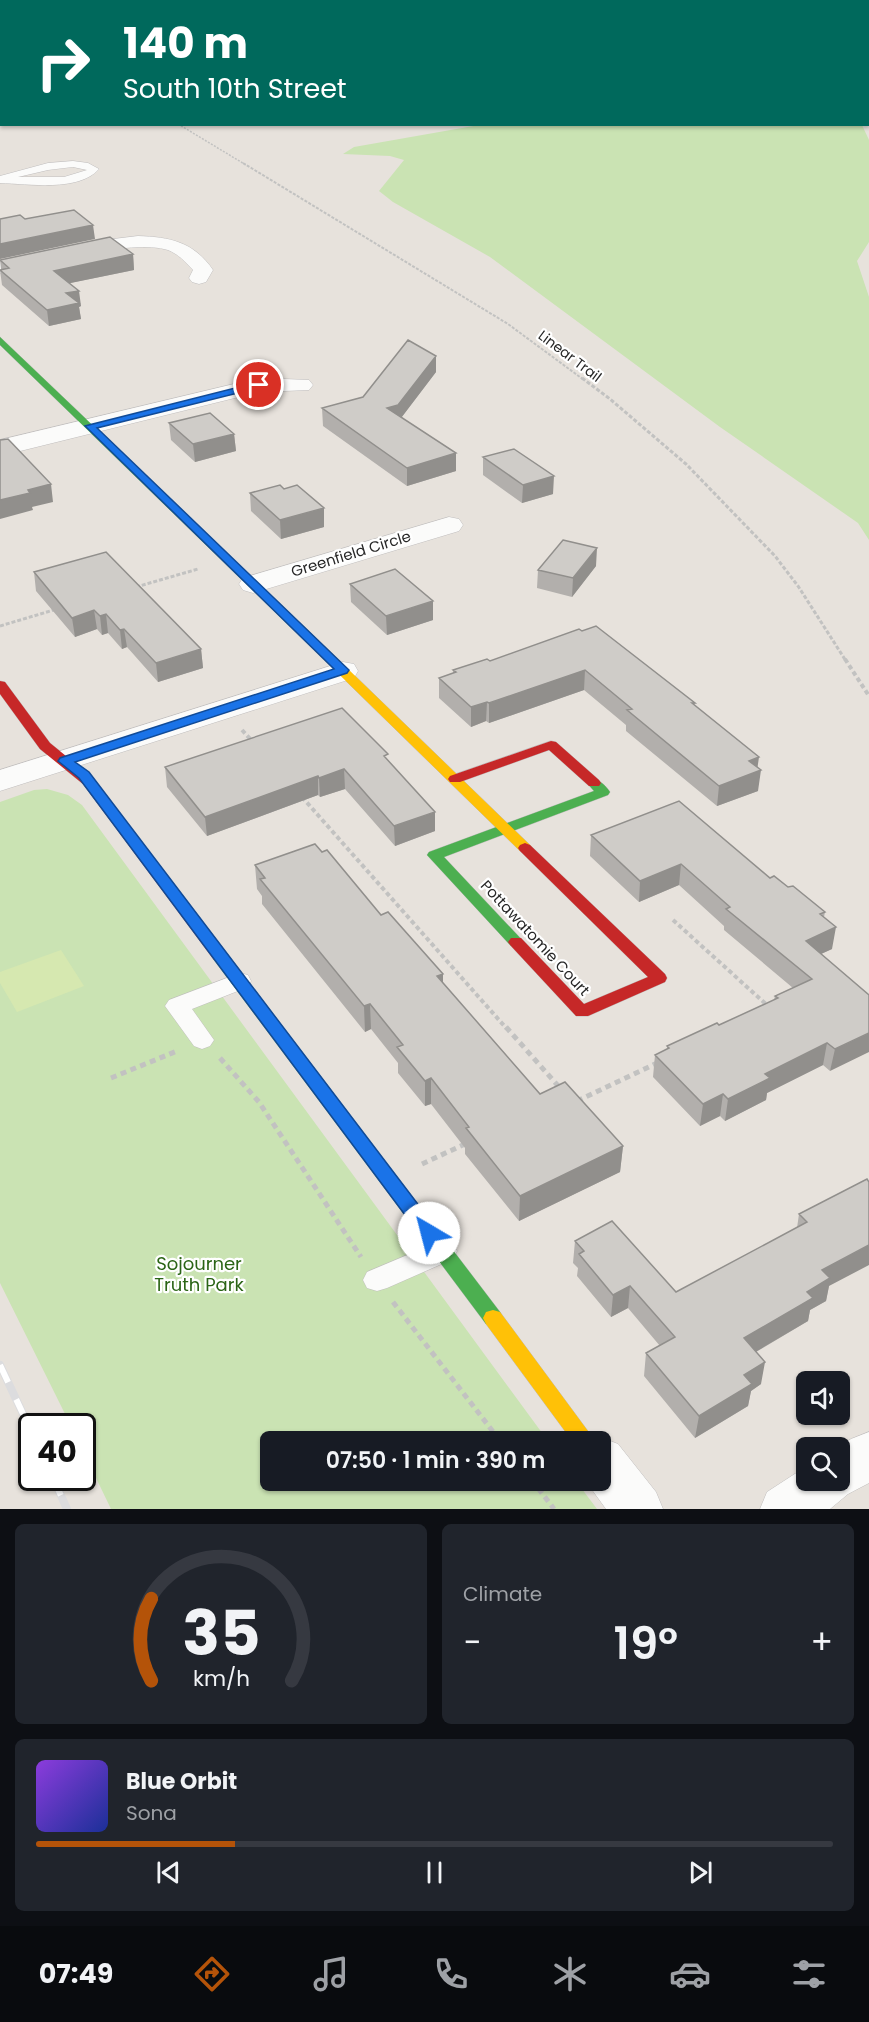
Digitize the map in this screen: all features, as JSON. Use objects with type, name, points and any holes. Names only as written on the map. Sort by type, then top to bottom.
[{"type":"street","points":[[0,267],[109,245],[146,241],[175,246],[187,253],[203,270],[199,278]]},
{"type":"street","name":"Pottawatomie Court","points":[[0,340],[343,670],[505,828],[565,886],[659,978],[582,1012],[434,855],[505,828],[603,792],[551,745],[455,779]]},
{"type":"street","points":[[0,448],[259,385],[301,385]]},
{"type":"street","name":"Greenfield Circle","points":[[253,584],[449,525]]},
{"type":"street","points":[[0,781],[343,670]]},
{"type":"street","points":[[0,686],[45,746],[84,775],[578,1431]]},
{"type":"street","points":[[850,1467],[869,1455]]},
{"type":"street","points":[[611,1475],[637,1509]]},
{"type":"street","points":[[786,1509],[813,1491]]},
{"type":"lane","points":[[80,165],[94,169],[88,175],[68,180],[0,179],[54,166],[80,165]]},
{"type":"lane","points":[[202,1040],[177,1006],[240,981]]},
{"type":"lane","points":[[377,1280],[443,1251]]},
{"type":"path","name":"Linear Trail","points":[[181,126],[508,324],[610,399],[686,464],[776,556],[869,696]]},
{"type":"path","points":[[134,587],[202,568]]},
{"type":"path","points":[[0,626],[67,606]]},
{"type":"path","points":[[242,729],[257,747]]},
{"type":"path","points":[[296,790],[567,1096]]},
{"type":"path","points":[[673,920],[772,1010],[761,1015]]},
{"type":"path","points":[[111,1078],[202,1040],[245,1084],[377,1280],[424,1345],[492,1431]]},
{"type":"path","points":[[572,1103],[666,1059]]},
{"type":"path","points":[[419,1165],[472,1141]]},
{"type":"path","points":[[540,1491],[554,1509]]},
{"type":"green space","points":[[473,126],[862,126],[869,140],[869,242],[857,261],[869,297],[869,540],[858,523],[720,427],[490,257],[393,202],[379,191],[404,160],[390,156],[343,154],[354,147]]},
{"type":"green space","name":"Sojourner Truth Park","points":[[47,789],[68,795],[82,805],[541,1431],[260,1431],[260,1491],[584,1491],[597,1509],[111,1509],[96,1478],[96,1413],[65,1413],[0,1283],[0,802],[34,790]]},
{"type":"green space","points":[[61,950],[84,986],[17,1012],[0,983],[0,972]]},
{"type":"building","points":[[74,210],[93,225],[0,244],[0,219],[20,215],[25,219]]},
{"type":"building","points":[[110,237],[133,254],[54,271],[79,291],[66,293],[79,303],[47,310],[0,270],[9,268],[0,260]]},
{"type":"building","points":[[408,340],[436,356],[398,405],[387,408],[456,453],[407,468],[322,408],[363,397]]},
{"type":"building","points":[[210,413],[234,434],[193,444],[169,423]]},
{"type":"building","points":[[8,439],[51,484],[28,490],[30,493],[0,500],[0,440]]},
{"type":"building","points":[[514,449],[554,476],[523,485],[483,457]]},
{"type":"building","points":[[280,485],[284,489],[297,485],[324,508],[280,520],[250,493]]},
{"type":"building","points":[[563,540],[597,548],[573,578],[538,570]]},
{"type":"building","points":[[106,552],[201,649],[156,663],[124,629],[120,630],[106,614],[100,616],[94,610],[72,618],[34,572]]},
{"type":"building","points":[[395,569],[433,601],[386,616],[350,584]]},
{"type":"building","points":[[596,626],[695,703],[692,703],[759,757],[749,761],[761,770],[719,786],[627,710],[632,709],[585,670],[471,707],[439,678],[456,672],[453,670],[487,659],[490,661],[579,629],[582,631]]},
{"type":"building","points":[[342,708],[388,754],[384,756],[435,812],[394,826],[344,769],[319,778],[318,776],[205,817],[165,767]]},
{"type":"building","points":[[679,801],[770,878],[774,876],[788,887],[793,886],[825,912],[820,914],[836,927],[806,941],[869,995],[869,1033],[835,1049],[827,1043],[765,1074],[770,1078],[728,1099],[723,1094],[703,1104],[655,1055],[669,1048],[667,1046],[778,998],[775,996],[812,979],[726,909],[730,907],[681,864],[640,881],[591,835]]},
{"type":"building","points":[[315,844],[322,852],[327,850],[381,915],[388,912],[443,974],[437,976],[540,1094],[565,1082],[623,1146],[520,1196],[466,1128],[469,1127],[431,1078],[425,1081],[397,1047],[403,1045],[370,1004],[364,1006],[260,879],[265,878],[255,865]]},
{"type":"building","points":[[867,1179],[869,1182],[869,1245],[822,1270],[830,1278],[807,1292],[813,1298],[744,1338],[765,1362],[744,1375],[752,1384],[699,1416],[646,1353],[675,1337],[630,1286],[613,1295],[579,1254],[584,1251],[575,1241],[612,1221],[676,1292],[807,1222],[799,1214]]},
{"type":"railway","points":[[0,1365],[23,1413]]},
{"type":"railway","points":[[59,1491],[67,1509]]},
{"type":"traffic: fast","points":[[0,340],[313,642]]},
{"type":"traffic: fast","points":[[516,942],[434,855],[603,792],[594,783]]},
{"type":"traffic: fast","points":[[220,956],[493,1318]]},
{"type":"traffic: slow","points":[[313,642],[525,848]]},
{"type":"traffic: slow","points":[[493,1318],[578,1431]]},
{"type":"traffic: jam","points":[[0,685],[45,746],[88,781],[220,956]]},
{"type":"traffic: jam","points":[[455,779],[551,745],[594,783]]},
{"type":"traffic: jam","points":[[516,942],[582,1012],[659,978],[525,848]]},
{"type":"route","points":[[259,385],[90,426],[343,670],[65,761],[84,775],[429,1233]]}]
